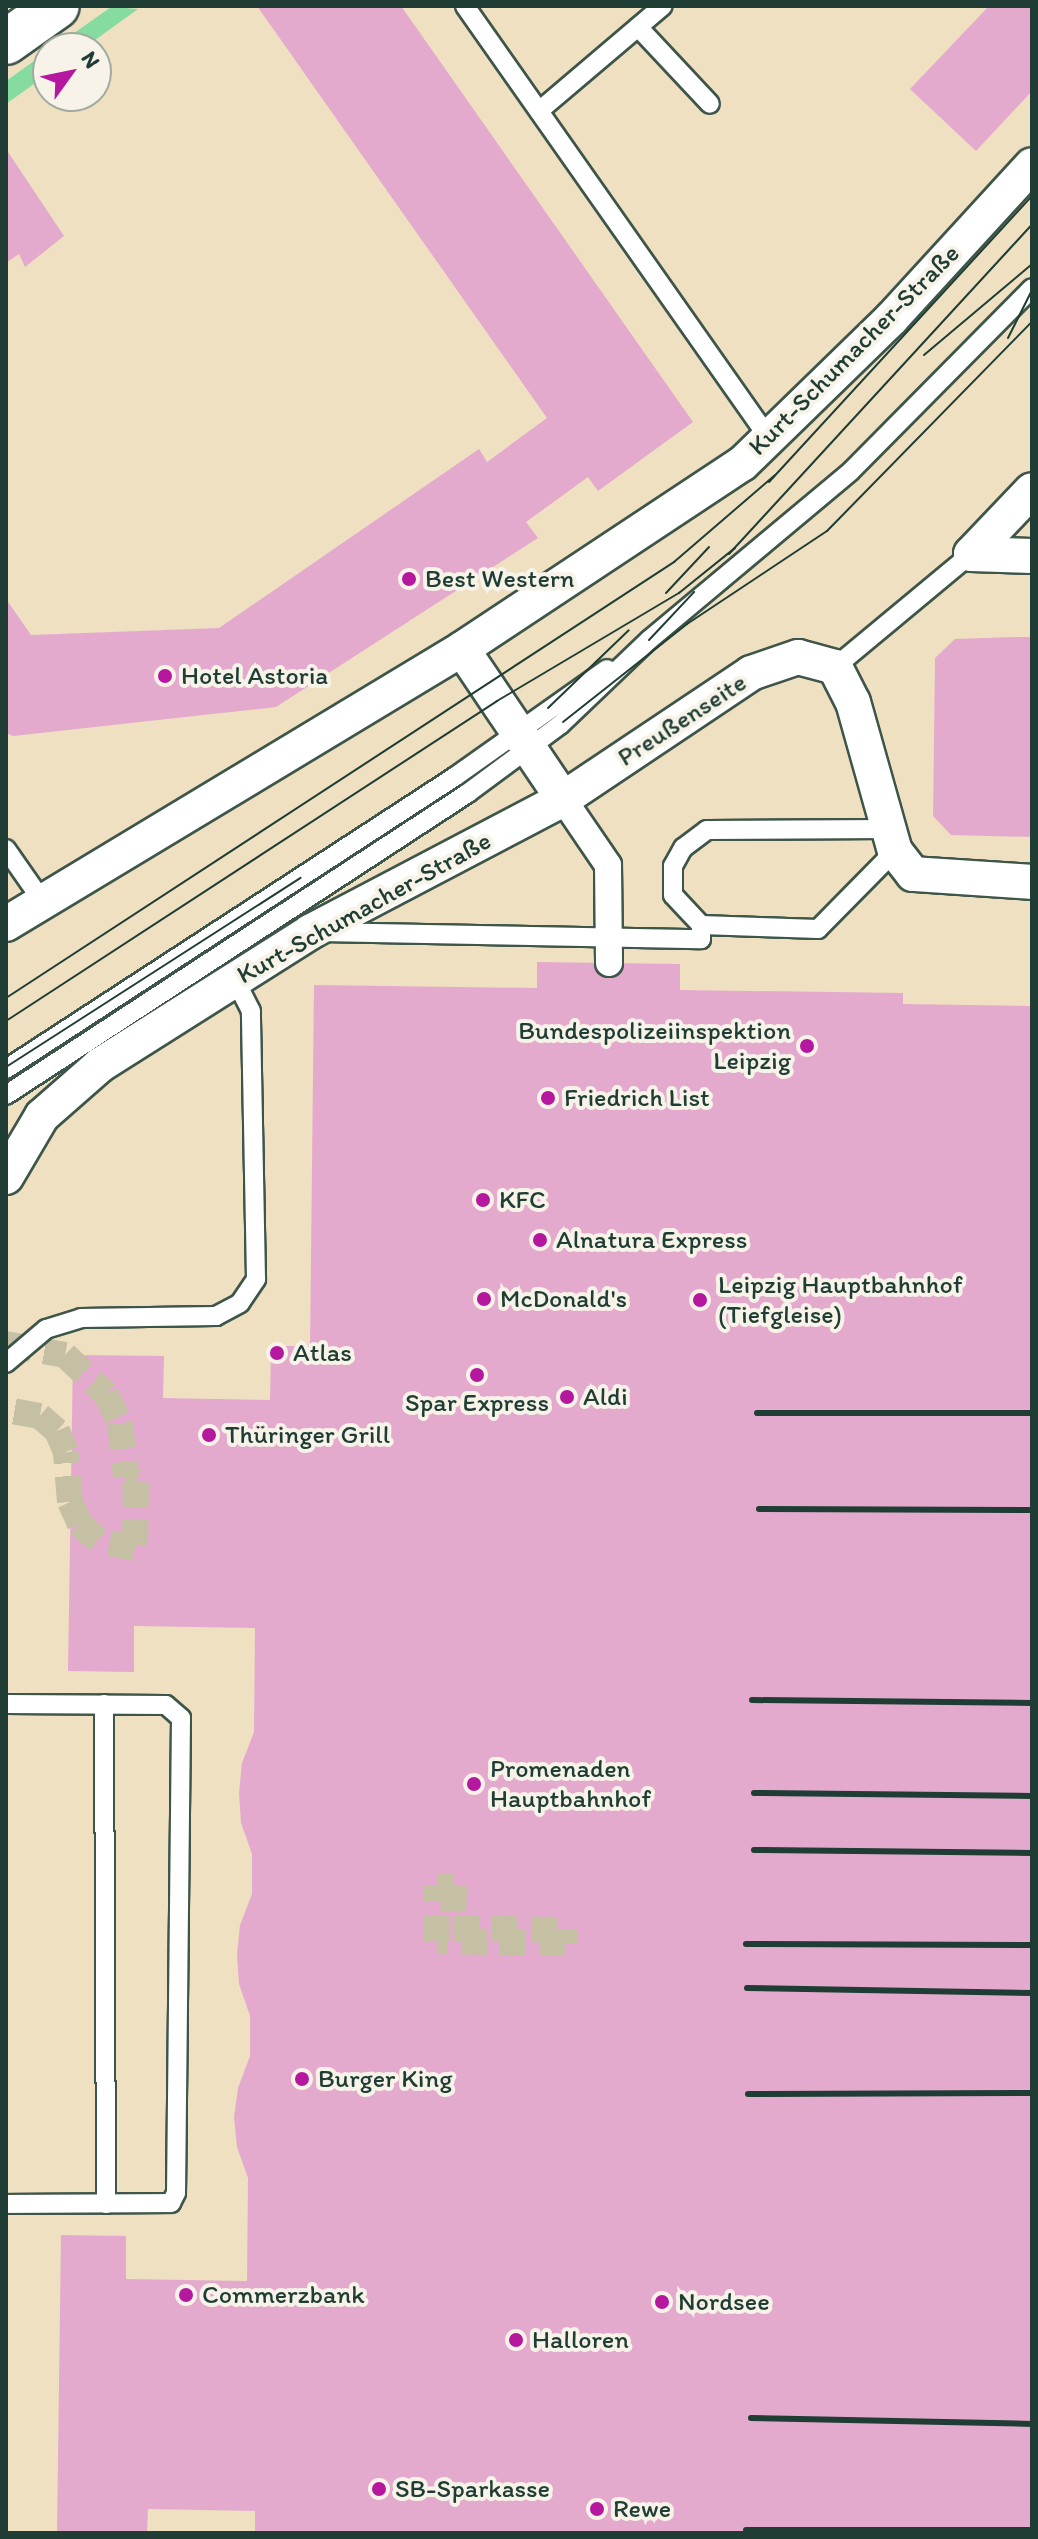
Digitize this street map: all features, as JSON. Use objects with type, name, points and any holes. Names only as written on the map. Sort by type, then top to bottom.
[{"type":"main road","points":[[6,42],[57,6]]},
{"type":"street","name":"Kurt-Schumacher-Straße","points":[[6,924],[462,649],[770,440],[1032,165]]},
{"type":"street","points":[[971,554],[1032,490]]},
{"type":"street","points":[[971,554],[1032,556]]},
{"type":"street","points":[[462,649],[608,865],[609,963]]},
{"type":"street","name":"Preußenseite","points":[[563,799],[751,673],[798,657],[835,667]]},
{"type":"street","points":[[835,667],[853,702],[891,840],[913,874],[1032,882]]},
{"type":"street","name":"Kurt-Schumacher-Straße","points":[[6,1177],[25,1141],[63,1093],[310,932],[563,799]]},
{"type":"lane","points":[[465,6],[770,440]]},
{"type":"lane","points":[[539,111],[663,6]]},
{"type":"lane","points":[[638,27],[710,104]]},
{"type":"lane","points":[[6,1095],[525,740],[851,471],[1032,288]]},
{"type":"lane","points":[[835,667],[971,554]]},
{"type":"lane","points":[[6,1069],[525,740]]},
{"type":"lane","points":[[310,932],[701,939],[701,925],[673,895],[673,866],[683,848],[707,830],[891,840]]},
{"type":"lane","points":[[701,925],[818,929],[891,840]]},
{"type":"lane","points":[[6,849],[43,902]]},
{"type":"lane","points":[[6,1363],[46,1329],[81,1318],[216,1316],[240,1303],[256,1279],[251,1011],[235,980]]},
{"type":"lane","points":[[6,1704],[166,1705],[181,1718],[176,2193],[171,2203],[6,2204]]},
{"type":"lane","points":[[104,1704],[106,2204]]},
{"type":"green space","points":[[111,7],[138,9],[106,32],[76,32]]},
{"type":"green space","points":[[32,62],[32,85],[6,104],[6,81]]},
{"type":"building","points":[[257,6],[401,6],[693,422],[598,491],[588,477],[526,522],[538,538],[276,707],[13,736],[6,733],[6,599],[31,635],[219,628],[479,449],[487,462],[547,418]]},
{"type":"building","points":[[989,6],[1032,6],[1032,91],[976,151],[910,89]]},
{"type":"building","points":[[6,149],[64,236],[25,267],[19,254],[6,263]]},
{"type":"building","points":[[1032,637],[1032,837],[951,835],[933,816],[935,658],[955,639]]},
{"type":"building","points":[[537,962],[680,964],[680,990],[903,993],[903,1004],[1032,1006],[1032,2533],[255,2533],[255,2511],[148,2509],[147,2533],[57,2533],[61,2235],[126,2236],[126,2279],[247,2281],[248,2178],[237,2147],[234,2117],[238,2088],[250,2056],[250,2016],[239,1984],[237,1955],[240,1925],[252,1894],[252,1854],[241,1823],[239,1793],[242,1763],[254,1732],[255,1628],[134,1626],[134,1672],[68,1671],[73,1355],[164,1356],[163,1398],[270,1400],[271,1346],[310,1346],[314,985],[537,988]]},
{"type":"tunnel","points":[[6,1344],[65,1355],[106,1394],[120,1423],[126,1477],[136,1481],[135,1548],[98,1541],[80,1524],[70,1502],[66,1452],[57,1431],[40,1416],[6,1410]]},
{"type":"tunnel","points":[[437,1886],[454,1886],[453,1928],[565,1930],[565,1943],[437,1941],[437,1886]]},
{"type":"tram line","points":[[769,482],[1032,196]]},
{"type":"tram line","points":[[729,554],[1032,224]]},
{"type":"tram line","points":[[924,355],[1032,264]]},
{"type":"tram line","points":[[1008,338],[1032,290]]},
{"type":"tram line","points":[[563,722],[687,624],[827,531],[1032,322]]},
{"type":"tram line","points":[[6,998],[674,562],[775,475]]},
{"type":"tram line","points":[[666,593],[709,547]]},
{"type":"tram line","points":[[6,1021],[497,701],[679,593],[735,548]]},
{"type":"tram line","points":[[649,640],[694,592]]},
{"type":"tram line","points":[[548,708],[629,630]]},
{"type":"tram line","points":[[6,1067],[300,878]]},
{"type":"railway","points":[[757,1413],[1032,1413]]},
{"type":"railway","points":[[759,1509],[1032,1510]]},
{"type":"railway","points":[[752,1700],[1032,1703]]},
{"type":"railway","points":[[754,1793],[1032,1796]]},
{"type":"railway","points":[[754,1850],[1032,1853]]},
{"type":"railway","points":[[746,1944],[1032,1945]]},
{"type":"railway","points":[[747,1988],[1032,1993]]},
{"type":"railway","points":[[748,2094],[1032,2093]]},
{"type":"railway","points":[[751,2418],[1032,2424]]},
{"type":"railway","points":[[746,2530],[1032,2530]]},
{"type":"place","name":"Best Western","points":[[409,579]]},
{"type":"place","name":"Hotel Astoria","points":[[165,676]]},
{"type":"place","name":"Bundespolizeiinspektion Leipzig","points":[[807,1046]]},
{"type":"place","name":"Friedrich List","points":[[548,1098]]},
{"type":"place","name":"KFC","points":[[483,1200]]},
{"type":"place","name":"Alnatura Express","points":[[540,1240]]},
{"type":"place","name":"McDonald's","points":[[484,1299]]},
{"type":"place","name":"Leipzig Hauptbahnhof (Tiefgleise)","points":[[700,1300]]},
{"type":"place","name":"Atlas","points":[[277,1353]]},
{"type":"place","name":"Spar Express","points":[[477,1375]]},
{"type":"place","name":"Aldi","points":[[567,1397]]},
{"type":"place","name":"Thüringer Grill","points":[[209,1435]]},
{"type":"place","name":"Promenaden Hauptbahnhof","points":[[474,1784]]},
{"type":"place","name":"Burger King","points":[[302,2079]]},
{"type":"place","name":"Commerzbank","points":[[186,2295]]},
{"type":"place","name":"Nordsee","points":[[662,2302]]},
{"type":"place","name":"Halloren","points":[[516,2340]]},
{"type":"place","name":"SB-Sparkasse","points":[[379,2489]]},
{"type":"place","name":"Rewe","points":[[597,2509]]}]
